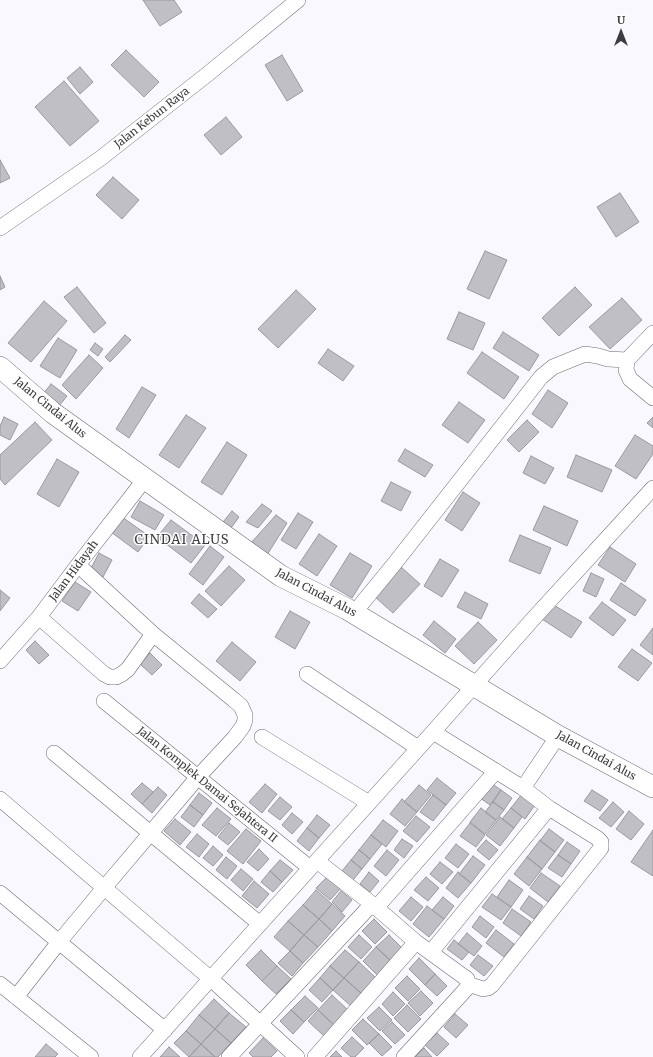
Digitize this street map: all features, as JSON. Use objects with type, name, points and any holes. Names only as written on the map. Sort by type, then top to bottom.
[{"type":"street","name":"Jalan Kebun Raya","points":[[0,228],[102,158],[298,0]]},
{"type":"street","points":[[653,333],[627,360],[626,370],[630,379],[653,398]]},
{"type":"street","points":[[354,613],[541,377],[553,367],[585,354],[608,359],[627,360]]},
{"type":"street","name":"Jalan Cindai Alus","points":[[0,367],[53,413],[281,576],[347,609],[558,736],[653,788]]},
{"type":"street","name":"Jalan Hidayah","points":[[0,661],[39,617],[145,479]]},
{"type":"street","points":[[140,1057],[533,619],[653,488]]},
{"type":"street","points":[[16,997],[104,888],[198,777],[235,737],[243,726],[245,720],[242,706],[153,634],[78,565]]},
{"type":"street","points":[[39,617],[104,674],[116,677],[128,669],[153,634]]},
{"type":"street","points":[[307,674],[418,748]]},
{"type":"street","name":"Jalan Komplek Damai Sejahtera II","points":[[104,702],[198,777],[313,865],[374,906],[416,942],[467,979],[468,984]]},
{"type":"street","points":[[404,1057],[467,988],[468,984],[483,989],[492,986],[601,848],[600,842],[597,838],[549,808],[523,788],[433,732]]},
{"type":"street","points":[[523,788],[558,736]]},
{"type":"street","points":[[262,737],[368,803]]},
{"type":"street","points":[[54,754],[260,924]]},
{"type":"street","points":[[229,1057],[374,906],[496,771]]},
{"type":"street","points":[[0,799],[211,979],[297,1057]]},
{"type":"street","points":[[431,952],[549,808]]},
{"type":"street","points":[[0,893],[165,1030]]},
{"type":"street","points":[[315,1057],[416,942]]},
{"type":"street","points":[[0,984],[91,1057]]},
{"type":"building","points":[[143,0],[174,0],[182,12],[160,26]]},
{"type":"building","points":[[126,50],[159,82],[144,97],[111,65]]},
{"type":"building","points":[[282,55],[303,91],[287,101],[265,65]]},
{"type":"building","points":[[80,67],[93,82],[80,94],[67,78]]},
{"type":"building","points":[[64,81],[99,121],[70,146],[35,107]]},
{"type":"building","points":[[226,117],[242,137],[221,155],[204,135]]},
{"type":"building","points":[[0,160],[10,178],[0,183]]},
{"type":"building","points":[[113,177],[139,200],[122,219],[96,195]]},
{"type":"building","points":[[620,193],[639,222],[616,237],[597,207]]},
{"type":"building","points":[[485,251],[507,260],[489,299],[467,289]]},
{"type":"building","points":[[0,276],[5,287],[0,290]]},
{"type":"building","points":[[77,287],[106,323],[94,333],[64,297]]},
{"type":"building","points":[[575,287],[592,305],[559,336],[542,318]]},
{"type":"building","points":[[296,290],[316,309],[278,348],[258,329]]},
{"type":"building","points":[[622,298],[642,320],[610,349],[589,327]]},
{"type":"building","points":[[44,301],[67,321],[31,362],[8,343]]},
{"type":"building","points":[[459,312],[485,323],[473,350],[447,339]]},
{"type":"building","points":[[503,332],[539,355],[529,371],[493,348]]},
{"type":"building","points":[[125,335],[131,340],[110,362],[105,357]]},
{"type":"building","points":[[58,338],[77,350],[60,378],[40,366]]},
{"type":"building","points":[[95,343],[103,349],[98,356],[90,350]]},
{"type":"building","points":[[328,349],[354,366],[343,381],[318,363]]},
{"type":"building","points":[[482,352],[519,377],[504,399],[467,373]]},
{"type":"building","points":[[89,355],[103,368],[76,399],[62,385]]},
{"type":"building","points":[[51,384],[67,396],[59,406],[43,394]]},
{"type":"building","points":[[142,387],[156,395],[129,438],[116,429]]},
{"type":"building","points":[[548,390],[568,403],[552,428],[532,414]]},
{"type":"building","points":[[459,402],[485,420],[468,443],[442,425]]},
{"type":"building","points":[[186,415],[206,428],[179,468],[159,455]]},
{"type":"building","points":[[4,417],[18,424],[10,440],[0,435],[0,426]]},
{"type":"building","points":[[653,417],[653,428],[647,423]]},
{"type":"building","points":[[527,420],[539,432],[519,452],[507,440]]},
{"type":"building","points":[[35,422],[52,440],[5,485],[0,479],[0,455]]},
{"type":"building","points":[[635,435],[653,446],[653,454],[636,479],[615,466]]},
{"type":"building","points":[[227,442],[247,455],[222,495],[201,482]]},
{"type":"building","points":[[405,449],[433,465],[425,477],[398,461]]},
{"type":"building","points":[[576,455],[612,470],[602,492],[567,477]]},
{"type":"building","points":[[531,456],[554,468],[545,484],[523,473]]},
{"type":"building","points":[[57,459],[79,472],[59,507],[37,494]]},
{"type":"building","points":[[391,482],[411,492],[401,511],[381,501]]},
{"type":"building","points":[[463,492],[480,503],[462,531],[445,520]]},
{"type":"building","points":[[140,501],[164,515],[155,530],[131,517]]},
{"type":"building","points":[[262,504],[272,511],[258,528],[246,522]]},
{"type":"building","points":[[544,506],[578,521],[567,546],[533,530]]},
{"type":"building","points":[[232,511],[239,517],[231,528],[223,522]]},
{"type":"building","points":[[298,513],[313,522],[296,549],[281,540]]},
{"type":"building","points":[[276,515],[287,523],[267,555],[250,544]]},
{"type":"building","points":[[122,517],[149,536],[138,552],[111,532]]},
{"type":"building","points":[[171,520],[205,545],[191,563],[157,537]]},
{"type":"building","points":[[319,534],[337,546],[317,576],[299,564]]},
{"type":"building","points":[[520,535],[551,548],[540,574],[509,561]]},
{"type":"building","points":[[210,546],[224,557],[203,585],[189,574]]},
{"type":"building","points":[[610,547],[636,564],[625,582],[598,565]]},
{"type":"building","points":[[99,553],[112,560],[103,577],[90,570]]},
{"type":"building","points":[[350,553],[372,566],[352,598],[330,585]]},
{"type":"building","points":[[440,559],[459,570],[442,597],[424,586]]},
{"type":"building","points":[[229,566],[245,580],[221,606],[205,591]]},
{"type":"building","points":[[401,567],[420,584],[393,613],[374,596]]},
{"type":"building","points":[[591,573],[604,579],[596,597],[583,591]]},
{"type":"building","points":[[75,582],[91,592],[78,611],[62,601]]},
{"type":"building","points":[[621,583],[646,600],[635,616],[610,600]]},
{"type":"building","points":[[0,590],[10,598],[0,611]]},
{"type":"building","points":[[465,592],[488,604],[481,619],[457,607]]},
{"type":"building","points":[[199,594],[217,609],[208,618],[191,603]]},
{"type":"building","points":[[602,602],[626,620],[613,636],[589,618]]},
{"type":"building","points":[[552,604],[582,622],[571,638],[542,619]]},
{"type":"building","points":[[290,611],[310,622],[295,649],[275,637]]},
{"type":"building","points":[[434,621],[456,639],[445,653],[423,635]]},
{"type":"building","points":[[478,622],[497,640],[474,664],[455,646]]},
{"type":"building","points":[[653,628],[653,655],[640,645]]},
{"type":"building","points":[[35,641],[49,655],[39,664],[26,650]]},
{"type":"building","points":[[232,642],[256,662],[240,681],[216,661]]},
{"type":"building","points":[[632,649],[652,663],[638,681],[618,667]]},
{"type":"building","points":[[150,653],[162,665],[152,675],[140,664]]},
{"type":"building","points":[[437,778],[456,793],[446,805],[427,790]]},
{"type":"building","points":[[142,783],[153,792],[142,804],[131,794]]},
{"type":"building","points":[[491,783],[501,790],[490,805],[480,798]]},
{"type":"building","points":[[265,784],[277,794],[262,813],[249,802]]},
{"type":"building","points":[[419,785],[431,795],[417,812],[404,802]]},
{"type":"building","points":[[158,787],[167,795],[152,813],[142,804]]},
{"type":"building","points":[[501,790],[512,798],[504,810],[493,802]]},
{"type":"building","points":[[592,790],[608,800],[600,811],[584,801]]},
{"type":"building","points":[[199,793],[212,803],[203,815],[190,805]]},
{"type":"building","points":[[522,794],[535,805],[525,819],[511,808]]},
{"type":"building","points":[[433,795],[446,805],[433,821],[420,812]]},
{"type":"building","points":[[280,797],[292,807],[280,820],[268,811]]},
{"type":"building","points":[[402,799],[417,812],[405,826],[390,814]]},
{"type":"building","points":[[493,802],[504,810],[496,820],[485,812]]},
{"type":"building","points":[[613,802],[624,812],[611,827],[599,818]]},
{"type":"building","points":[[190,805],[203,815],[194,827],[181,817]]},
{"type":"building","points":[[217,808],[231,819],[216,836],[202,825]]},
{"type":"building","points":[[481,808],[496,820],[485,834],[470,822]]},
{"type":"building","points":[[511,808],[522,817],[514,828],[502,819]]},
{"type":"building","points":[[629,811],[644,824],[631,840],[616,829]]},
{"type":"building","points":[[292,813],[303,822],[292,834],[282,825]]},
{"type":"building","points":[[317,815],[330,825],[319,838],[307,828]]},
{"type":"building","points":[[416,816],[430,827],[417,842],[403,831]]},
{"type":"building","points":[[500,817],[514,828],[500,846],[486,835]]},
{"type":"building","points":[[175,819],[191,832],[180,845],[164,831]]},
{"type":"building","points":[[383,820],[398,831],[386,847],[371,835]]},
{"type":"building","points":[[229,823],[240,832],[228,845],[218,837]]},
{"type":"building","points":[[470,823],[485,835],[476,847],[460,836]]},
{"type":"building","points":[[307,828],[319,838],[309,851],[297,841]]},
{"type":"building","points":[[246,829],[261,841],[243,864],[227,851]]},
{"type":"building","points":[[549,829],[564,840],[555,852],[540,841]]},
{"type":"building","points":[[653,830],[653,876],[631,862]]},
{"type":"building","points":[[197,834],[209,844],[199,857],[186,847]]},
{"type":"building","points":[[371,835],[382,844],[370,859],[359,850]]},
{"type":"building","points":[[402,839],[413,846],[404,858],[394,850]]},
{"type":"building","points":[[486,840],[498,850],[489,860],[477,850]]},
{"type":"building","points":[[540,840],[555,852],[542,869],[527,857]]},
{"type":"building","points":[[567,842],[580,851],[571,864],[558,855]]},
{"type":"building","points":[[456,844],[469,854],[458,868],[445,858]]},
{"type":"building","points":[[213,846],[223,855],[213,866],[203,858]]},
{"type":"building","points":[[259,849],[269,859],[258,871],[247,862]]},
{"type":"building","points":[[359,850],[370,859],[362,869],[351,860]]},
{"type":"building","points":[[387,850],[399,860],[386,876],[374,866]]},
{"type":"building","points":[[558,855],[571,864],[562,877],[548,868]]},
{"type":"building","points":[[473,856],[485,865],[471,883],[459,874]]},
{"type":"building","points":[[226,857],[237,866],[227,879],[216,870]]},
{"type":"building","points":[[527,857],[542,869],[529,886],[514,874]]},
{"type":"building","points":[[280,860],[293,870],[282,882],[270,871]]},
{"type":"building","points":[[351,860],[362,869],[353,880],[342,871]]},
{"type":"building","points":[[440,862],[453,872],[442,884],[430,874]]},
{"type":"building","points":[[241,869],[253,879],[243,891],[231,880]]},
{"type":"building","points":[[270,871],[282,882],[273,892],[261,882]]},
{"type":"building","points":[[369,872],[379,881],[370,892],[360,884]]},
{"type":"building","points":[[458,872],[471,883],[458,898],[446,888]]},
{"type":"building","points":[[541,873],[560,886],[548,902],[530,888]]},
{"type":"building","points":[[329,875],[342,887],[330,900],[316,888]]},
{"type":"building","points":[[426,877],[439,888],[428,901],[414,890]]},
{"type":"building","points":[[509,880],[523,890],[511,907],[497,897]]},
{"type":"building","points":[[254,881],[269,894],[257,908],[242,896]]},
{"type":"building","points":[[316,890],[332,904],[319,919],[303,905]]},
{"type":"building","points":[[341,891],[352,900],[342,912],[332,902]]},
{"type":"building","points":[[492,894],[511,907],[501,920],[482,907]]},
{"type":"building","points":[[529,896],[543,906],[534,919],[520,909]]},
{"type":"building","points":[[411,897],[423,907],[411,921],[399,911]]},
{"type":"building","points":[[443,897],[454,906],[444,919],[432,910]]},
{"type":"building","points":[[332,904],[345,916],[332,931],[319,919]]},
{"type":"building","points":[[303,905],[319,919],[304,935],[288,921]]},
{"type":"building","points":[[427,906],[444,919],[429,937],[413,924]]},
{"type":"building","points":[[512,909],[531,922],[521,936],[503,923]]},
{"type":"building","points":[[480,916],[494,927],[486,938],[472,927]]},
{"type":"building","points":[[319,919],[332,931],[318,947],[304,935]]},
{"type":"building","points":[[374,919],[387,932],[375,944],[362,931]]},
{"type":"building","points":[[288,921],[304,935],[290,951],[274,937]]},
{"type":"building","points":[[496,930],[514,944],[504,957],[486,943]]},
{"type":"building","points":[[467,933],[482,946],[474,956],[458,944]]},
{"type":"building","points":[[304,935],[318,947],[303,963],[290,951]]},
{"type":"building","points":[[359,935],[372,947],[361,959],[348,947]]},
{"type":"building","points":[[389,935],[403,949],[391,961],[376,947]]},
{"type":"building","points":[[454,940],[469,952],[462,960],[447,949]]},
{"type":"building","points":[[376,947],[391,961],[377,975],[363,961]]},
{"type":"building","points":[[261,950],[277,966],[262,981],[246,965]]},
{"type":"building","points":[[345,950],[359,962],[344,978],[330,966]]},
{"type":"building","points":[[290,951],[303,963],[292,976],[278,963]]},
{"type":"building","points":[[478,955],[493,966],[484,976],[470,965]]},
{"type":"building","points":[[419,958],[435,974],[425,985],[409,969]]},
{"type":"building","points":[[359,962],[376,978],[362,994],[344,978]]},
{"type":"building","points":[[277,966],[291,979],[276,994],[262,981]]},
{"type":"building","points":[[330,966],[344,978],[333,990],[320,978]]},
{"type":"building","points":[[435,974],[447,986],[437,996],[425,985]]},
{"type":"building","points":[[407,976],[420,989],[408,1001],[395,988]]},
{"type":"building","points":[[320,978],[333,990],[322,1002],[309,990]]},
{"type":"building","points":[[344,978],[362,994],[351,1006],[333,990]]},
{"type":"building","points":[[421,991],[433,1003],[420,1016],[408,1003]]},
{"type":"building","points":[[393,992],[405,1004],[393,1016],[382,1004]]},
{"type":"building","points":[[332,995],[349,1011],[335,1026],[318,1010]]},
{"type":"building","points":[[305,996],[318,1008],[304,1022],[291,1010]]},
{"type":"building","points":[[214,999],[229,1013],[215,1029],[199,1015]]},
{"type":"building","points":[[407,1005],[421,1019],[408,1032],[394,1018]]},
{"type":"building","points":[[379,1007],[392,1020],[380,1031],[367,1018]]},
{"type":"building","points":[[291,1010],[304,1022],[293,1034],[280,1021]]},
{"type":"building","points":[[318,1010],[335,1026],[325,1037],[308,1021]]},
{"type":"building","points":[[229,1013],[246,1027],[231,1043],[215,1029]]},
{"type":"building","points":[[455,1014],[468,1025],[456,1038],[444,1027]]},
{"type":"building","points":[[199,1015],[215,1029],[201,1044],[186,1031]]},
{"type":"building","points":[[363,1019],[379,1034],[367,1045],[352,1030]]},
{"type":"building","points":[[392,1022],[405,1035],[395,1044],[382,1031]]},
{"type":"building","points":[[215,1029],[231,1043],[218,1057],[215,1057],[201,1044]]},
{"type":"building","points":[[186,1031],[201,1044],[189,1057],[174,1043]]},
{"type":"building","points":[[437,1033],[449,1044],[437,1056],[425,1045]]},
{"type":"building","points":[[379,1034],[392,1047],[382,1056],[369,1043]]},
{"type":"building","points":[[352,1037],[364,1048],[355,1057],[351,1057],[341,1048]]},
{"type":"building","points":[[263,1038],[277,1051],[271,1057],[253,1057],[249,1053]]},
{"type":"building","points":[[46,1044],[58,1054],[55,1057],[35,1057]]},
{"type":"building","points":[[201,1044],[215,1057],[189,1057]]},
{"type":"building","points":[[169,1047],[180,1057],[160,1057]]},
{"type":"building","points":[[424,1048],[432,1057],[415,1057]]},
{"type":"building","points":[[336,1051],[342,1057],[330,1057]]},
{"type":"district","name":"CINDAI ALUS","points":[[182,540]]}]
